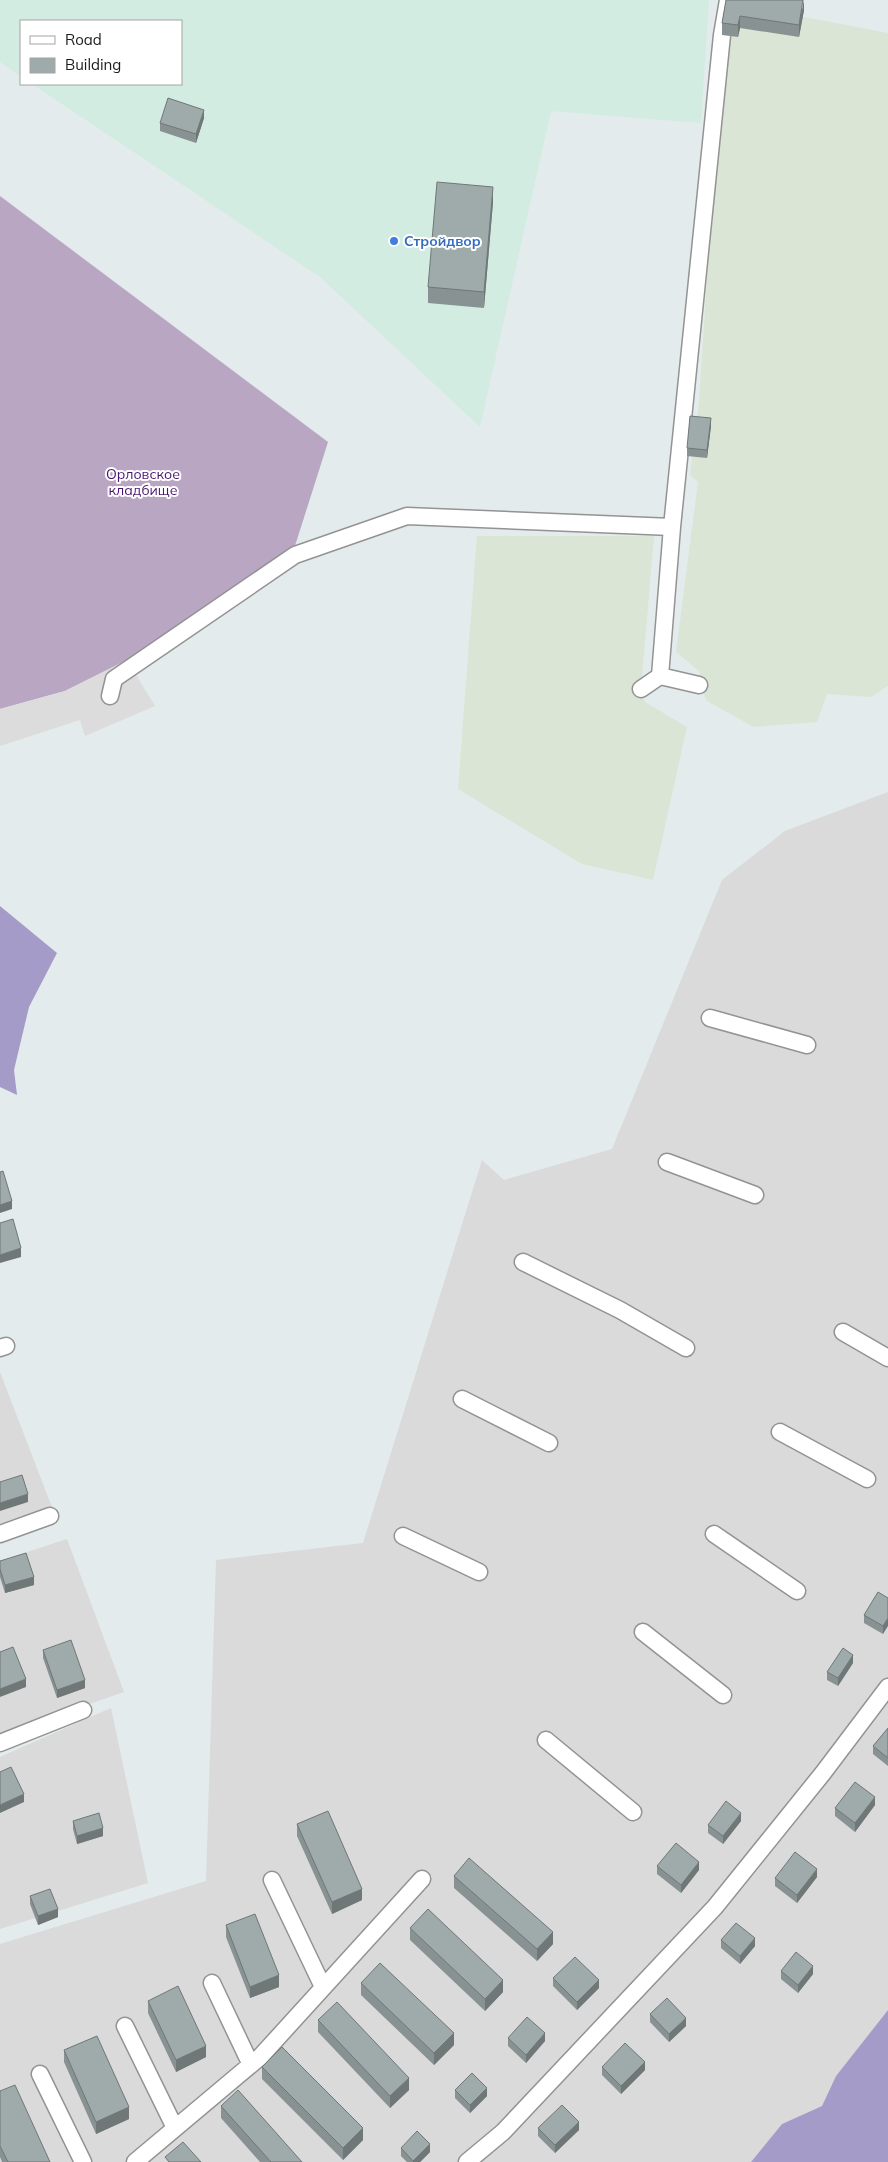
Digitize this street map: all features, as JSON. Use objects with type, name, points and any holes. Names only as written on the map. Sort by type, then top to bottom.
[{"type":"street","points":[[660,676],[672,527],[722,35],[728,0]]},
{"type":"street","points":[[110,696],[114,679],[295,555],[408,516],[672,527]]},
{"type":"street","points":[[641,689],[660,676],[699,685]]},
{"type":"street","points":[[710,1018],[807,1045]]},
{"type":"street","points":[[667,1162],[755,1195]]},
{"type":"street","points":[[523,1262],[620,1310],[686,1348]]},
{"type":"street","points":[[843,1332],[888,1358]]},
{"type":"street","points":[[462,1399],[548,1443]]},
{"type":"street","points":[[780,1432],[867,1478]]},
{"type":"street","points":[[0,1534],[50,1516]]},
{"type":"street","points":[[714,1534],[797,1591]]},
{"type":"street","points":[[403,1536],[479,1572]]},
{"type":"street","points":[[644,1632],[722,1695]]},
{"type":"street","points":[[468,2162],[503,2132],[715,1906],[823,1773],[888,1687]]},
{"type":"street","points":[[0,1743],[83,1710]]},
{"type":"street","points":[[546,1740],[633,1812]]},
{"type":"street","points":[[135,2162],[250,2065],[422,1879]]},
{"type":"street","points":[[272,1880],[324,1987]]},
{"type":"street","points":[[212,1983],[250,2065]]},
{"type":"street","points":[[125,2026],[175,2128]]},
{"type":"street","points":[[40,2074],[83,2162]]},
{"type":"shaded area","name":"Стройдвор","points":[[0,0],[709,0],[701,123],[551,111],[480,427],[320,277],[33,85],[182,85],[182,20],[20,20],[20,76],[0,62]]},
{"type":"shaded area","points":[[725,2],[888,33],[888,686],[871,697],[827,694],[817,722],[754,727],[707,701],[699,685],[700,672],[676,652],[698,482],[690,475],[699,401]]},
{"type":"shaded area","points":[[477,536],[654,536],[641,689],[645,702],[687,727],[653,880],[582,864],[458,789]]},
{"type":"shaded area","points":[[127,660],[155,706],[85,736],[80,720],[0,746],[0,709],[65,691]]},
{"type":"shaded area","points":[[888,792],[888,2010],[836,2076],[822,2106],[782,2124],[751,2162],[0,2162],[0,1944],[206,1881],[216,1560],[363,1543],[482,1160],[504,1180],[612,1149],[722,880],[785,831]]},
{"type":"shaded area","points":[[0,906],[57,953],[29,1007],[14,1070],[17,1095],[0,1087]]},
{"type":"shaded area","points":[[0,1372],[53,1510],[0,1527]]},
{"type":"shaded area","points":[[67,1539],[124,1692],[0,1735],[0,1561]]},
{"type":"shaded area","points":[[111,1708],[148,1883],[0,1929],[0,1757]]},
{"type":"shaded area","points":[[888,2010],[888,2162],[751,2162],[782,2124],[822,2106],[836,2076]]},
{"type":"green space","name":"Орловское кладбище","points":[[0,196],[328,442],[294,549],[163,642],[65,691],[0,709]]},
{"type":"building","points":[[726,0],[803,0],[799,25],[740,16],[738,25],[722,23]]},
{"type":"building","points":[[168,98],[204,110],[196,134],[160,123]]},
{"type":"building","points":[[437,182],[493,187],[484,292],[428,287]]},
{"type":"building","points":[[690,416],[711,418],[707,450],[687,448]]},
{"type":"building","points":[[3,1171],[12,1201],[0,1205],[0,1172]]},
{"type":"building","points":[[13,1219],[21,1248],[0,1255],[0,1223]]},
{"type":"building","points":[[22,1475],[28,1494],[0,1503],[0,1482]]},
{"type":"building","points":[[26,1553],[34,1577],[5,1585],[0,1569],[0,1561]]},
{"type":"building","points":[[878,1592],[888,1598],[888,1618],[883,1626],[864,1615]]},
{"type":"building","points":[[71,1640],[85,1680],[57,1690],[43,1650]]},
{"type":"building","points":[[13,1647],[26,1679],[0,1689],[0,1652]]},
{"type":"building","points":[[843,1648],[853,1655],[838,1678],[827,1672]]},
{"type":"building","points":[[888,1728],[888,1758],[873,1746]]},
{"type":"building","points":[[11,1767],[24,1794],[0,1805],[0,1772]]},
{"type":"building","points":[[855,1782],[875,1797],[855,1823],[835,1808]]},
{"type":"building","points":[[726,1801],[741,1813],[723,1836],[708,1825]]},
{"type":"building","points":[[328,1811],[362,1889],[332,1902],[297,1824]]},
{"type":"building","points":[[99,1813],[103,1828],[77,1836],[73,1821]]},
{"type":"building","points":[[676,1843],[699,1862],[681,1885],[657,1866]]},
{"type":"building","points":[[795,1852],[817,1869],[797,1895],[775,1878]]},
{"type":"building","points":[[469,1858],[553,1932],[537,1949],[454,1876]]},
{"type":"building","points":[[50,1889],[58,1909],[38,1916],[30,1896]]},
{"type":"building","points":[[428,1909],[503,1980],[485,1999],[410,1928]]},
{"type":"building","points":[[255,1914],[279,1975],[250,1987],[226,1925]]},
{"type":"building","points":[[736,1923],[755,1938],[740,1956],[721,1940]]},
{"type":"building","points":[[796,1952],[813,1966],[798,1985],[781,1971]]},
{"type":"building","points":[[575,1957],[599,1980],[577,2002],[553,1978]]},
{"type":"building","points":[[380,1963],[454,2033],[434,2053],[361,1983]]},
{"type":"building","points":[[178,1986],[206,2046],[176,2060],[148,2001]]},
{"type":"building","points":[[667,1998],[686,2018],[669,2034],[650,2014]]},
{"type":"building","points":[[337,2002],[409,2078],[390,2096],[318,2020]]},
{"type":"building","points":[[527,2017],[545,2033],[526,2055],[508,2038]]},
{"type":"building","points":[[97,2036],[129,2107],[96,2122],[64,2050]]},
{"type":"building","points":[[625,2043],[645,2062],[621,2086],[602,2067]]},
{"type":"building","points":[[282,2047],[363,2128],[343,2148],[262,2067]]},
{"type":"building","points":[[472,2073],[487,2088],[470,2105],[455,2090]]},
{"type":"building","points":[[15,2085],[50,2162],[8,2162],[0,2146],[0,2091]]},
{"type":"building","points":[[238,2090],[302,2162],[271,2162],[221,2106]]},
{"type":"building","points":[[562,2105],[579,2122],[555,2145],[538,2128]]},
{"type":"building","points":[[417,2131],[430,2144],[413,2161],[401,2148]]},
{"type":"building","points":[[183,2142],[201,2162],[169,2162],[165,2157]]},
{"type":"place","name":"Стройдвор","points":[[394,241]]}]
